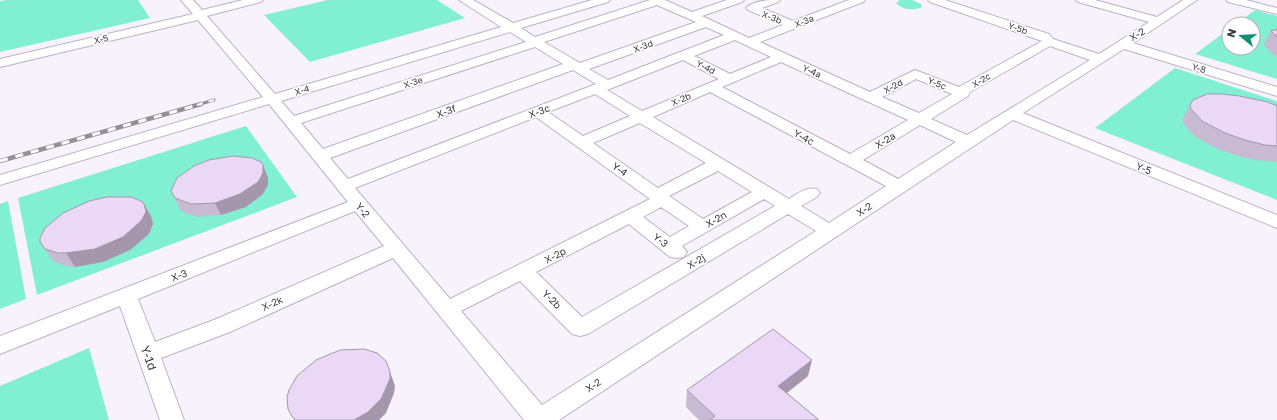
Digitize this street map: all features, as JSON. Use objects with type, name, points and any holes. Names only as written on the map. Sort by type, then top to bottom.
[{"type":"street","name":"Y-2","points":[[187,0],[272,99],[395,249],[539,420]]},
{"type":"street","name":"X-5","points":[[0,62],[200,15],[257,0]]},
{"type":"street","points":[[465,0],[577,67],[641,117],[830,232]]},
{"type":"street","name":"X-4","points":[[0,180],[604,0]]},
{"type":"street","points":[[692,16],[738,0]]},
{"type":"street","name":"X-3b","points":[[774,0],[752,8],[793,25]]},
{"type":"street","name":"X-3a","points":[[749,42],[859,0]]},
{"type":"street","name":"Y-5b","points":[[934,0],[1045,37],[1049,42],[1100,59]]},
{"type":"street","points":[[1082,0],[1158,21]]},
{"type":"street","points":[[1232,0],[1277,11]]},
{"type":"street","name":"Y-4a","points":[[662,1],[734,36],[968,141]]},
{"type":"street","name":"X-3e","points":[[290,122],[662,1]]},
{"type":"street","name":"X-2","points":[[539,420],[968,141],[1100,59],[1158,21],[1184,1]]},
{"type":"street","name":"X-3d","points":[[577,67],[706,23]]},
{"type":"street","name":"X-3c","points":[[344,186],[734,36]]},
{"type":"street","name":"X-2c","points":[[919,119],[963,93],[960,92],[1049,42]]},
{"type":"street","name":"Y-8","points":[[1122,44],[1277,92]]},
{"type":"street","name":"Y-4d","points":[[683,55],[730,79]]},
{"type":"street","name":"X-2b","points":[[582,142],[781,57]]},
{"type":"street","name":"X-3f","points":[[319,156],[577,67]]},
{"type":"street","name":"Y-5c","points":[[915,74],[960,92]]},
{"type":"street","name":"X-2d","points":[[871,97],[915,74]]},
{"type":"street","name":"Y-4c","points":[[710,87],[899,186]]},
{"type":"street","name":"Y-4","points":[[538,112],[702,227]]},
{"type":"street","name":"Y-5","points":[[1012,114],[1277,222]]},
{"type":"street","name":"X-2a","points":[[850,161],[919,119]]},
{"type":"street","name":"X-2p","points":[[446,310],[630,216],[718,164]]},
{"type":"street","name":"X-2n","points":[[668,246],[764,192]]},
{"type":"street","name":"X-2j","points":[[580,328],[811,193]]},
{"type":"street","name":"X-3","points":[[0,345],[358,204]]},
{"type":"street","name":"Y-3","points":[[630,216],[691,264]]},
{"type":"street","name":"X-2k","points":[[148,354],[222,326],[395,249]]},
{"type":"street","name":"Y-2b","points":[[523,271],[580,328]]},
{"type":"street","name":"Y-1d","points":[[126,295],[172,420]]},
{"type":"shaded area","points":[[138,0],[150,18],[0,52],[0,1]]},
{"type":"shaded area","points":[[328,0],[437,0],[465,18],[310,62],[264,15]]},
{"type":"shaded area","points":[[900,0],[912,0],[921,4],[922,7],[912,9],[901,7],[896,3]]},
{"type":"shaded area","points":[[1255,10],[1277,16],[1277,79],[1195,54],[1221,35],[1221,56],[1261,56],[1261,16],[1247,16]]},
{"type":"shaded area","points":[[1175,68],[1277,101],[1277,200],[1095,128]]},
{"type":"shaded area","points":[[246,126],[297,197],[37,295],[18,198]]},
{"type":"shaded area","points":[[8,201],[26,299],[0,309],[0,204]]},
{"type":"shaded area","points":[[89,348],[109,420],[0,420],[0,386]]},
{"type":"building","points":[[1277,29],[1277,37],[1271,31]]},
{"type":"building","points":[[1207,94],[1239,96],[1268,102],[1277,106],[1277,146],[1265,145],[1245,140],[1225,133],[1202,121],[1191,109],[1190,105],[1193,100]]},
{"type":"building","points":[[233,156],[252,158],[261,162],[263,165],[263,173],[258,182],[240,194],[215,203],[191,204],[175,198],[171,191],[177,178],[194,166],[209,160]]},
{"type":"building","points":[[107,197],[131,197],[141,201],[144,204],[146,212],[141,221],[123,237],[95,249],[58,253],[45,249],[40,242],[40,238],[45,228],[63,213],[89,201]]},
{"type":"building","points":[[773,329],[812,360],[778,386],[819,420],[710,420],[715,416],[687,390]]},
{"type":"building","points":[[364,349],[377,353],[386,361],[390,372],[390,379],[381,399],[368,412],[354,420],[295,420],[288,409],[287,397],[289,390],[297,376],[316,360],[340,350]]},
{"type":"railway","points":[[197,105],[214,100]]},
{"type":"railway","points":[[0,161],[201,104]]}]
